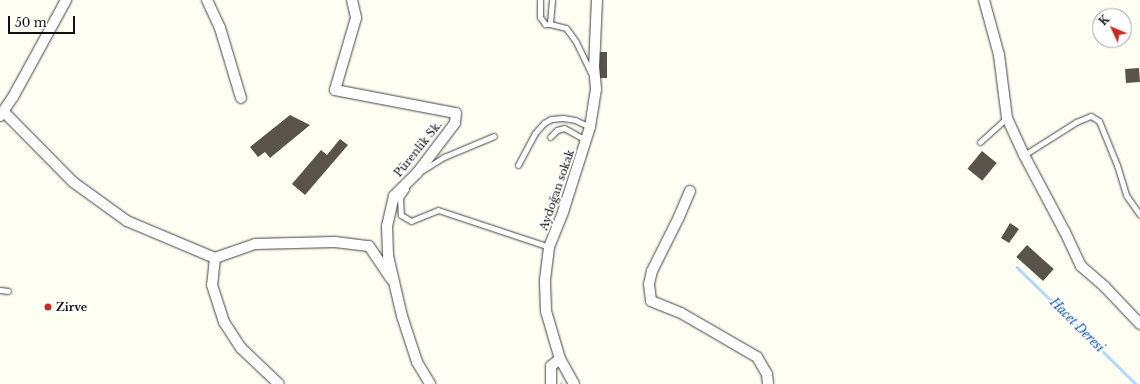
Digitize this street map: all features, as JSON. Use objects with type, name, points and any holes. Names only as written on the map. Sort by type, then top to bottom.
[{"type":"street","points":[[66,0],[2,114],[73,182],[127,220],[215,258],[254,244],[335,242],[369,246],[394,284]]},
{"type":"street","points":[[207,0],[220,28],[241,98]]},
{"type":"street","name":"Pürenlik Sk.","points":[[352,0],[356,18],[335,90],[456,113],[455,123],[417,173],[394,196],[387,226],[388,256],[402,316],[416,362],[430,384]]},
{"type":"street","name":"Aydoğan sokak","points":[[574,384],[560,359],[546,311],[545,280],[550,247],[590,127],[596,89],[594,68],[597,0]]},
{"type":"street","points":[[984,0],[999,55],[1007,118],[1024,155],[1081,266],[1105,287],[1140,324]]},
{"type":"street","points":[[690,190],[679,217],[652,271],[650,301],[682,313],[757,357],[767,374],[768,384]]},
{"type":"street","points":[[215,258],[212,285],[224,322],[241,348],[279,384]]},
{"type":"street","points":[[552,384],[551,366],[560,359]]},
{"type":"lane","points":[[540,0],[540,17],[544,24],[566,28],[576,42],[589,66],[596,89]]},
{"type":"lane","points":[[550,24],[552,0]]},
{"type":"lane","points":[[1024,155],[1076,122],[1091,116],[1099,121],[1117,165],[1126,195],[1140,215]]},
{"type":"lane","points":[[518,165],[535,133],[544,123],[551,119],[563,118],[575,120],[590,127]]},
{"type":"lane","points":[[980,142],[1007,118]]},
{"type":"lane","points":[[550,137],[557,130],[564,128],[586,140]]},
{"type":"lane","points":[[494,136],[444,157],[417,173],[400,198],[400,215],[410,221],[438,210],[550,247]]},
{"type":"lane","points":[[0,290],[8,291]]},
{"type":"building","points":[[598,52],[607,52],[607,78],[598,78]]},
{"type":"building","points":[[1139,68],[1140,82],[1126,83],[1125,69]]},
{"type":"building","points":[[290,115],[310,125],[270,158],[265,152],[258,157],[250,147]]},
{"type":"building","points":[[340,139],[348,145],[305,195],[292,184],[321,150],[327,155]]},
{"type":"building","points":[[982,151],[997,163],[982,181],[968,169]]},
{"type":"building","points":[[1010,223],[1019,229],[1009,243],[1001,238]]},
{"type":"building","points":[[1027,245],[1054,269],[1043,281],[1016,257]]},
{"type":"waterway","name":"Hacet Deresi","points":[[1017,267],[1136,384]]},
{"type":"place","name":"Zirve","points":[[48,307]]}]
